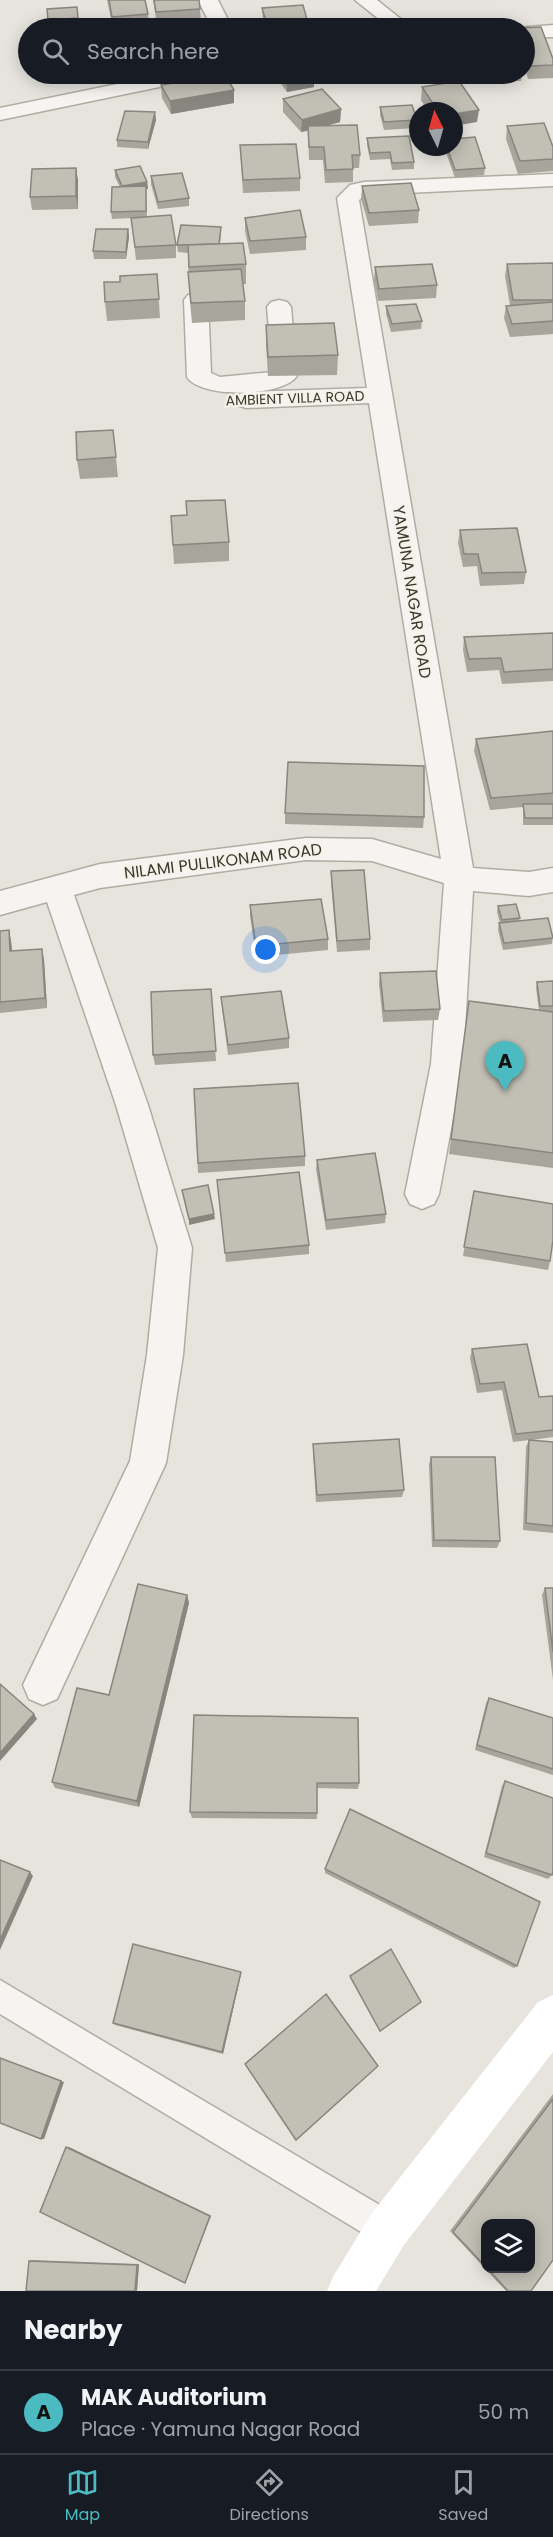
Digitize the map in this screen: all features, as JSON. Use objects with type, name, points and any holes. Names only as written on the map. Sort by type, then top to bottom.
[{"type":"main road","points":[[350,2291],[388,2229],[553,2017]]},
{"type":"street","points":[[208,0],[217,18]]},
{"type":"street","points":[[365,0],[389,18]]},
{"type":"street","points":[[535,32],[553,31]]},
{"type":"street","points":[[0,114],[144,84]]},
{"type":"street","name":"YAMUNA NAGAR ROAD","points":[[422,1194],[447,1064],[459,876],[348,198],[358,190],[364,189],[553,180]]},
{"type":"street","points":[[196,300],[199,377],[217,385],[273,391],[285,376],[279,307]]},
{"type":"street","name":"AMBIENT VILLA ROAD","points":[[211,401],[273,391],[380,395]]},
{"type":"street","name":"NILAMI PULLIKONAM ROAD","points":[[0,903],[100,876],[306,849],[372,850],[477,881],[529,884],[553,880]]},
{"type":"street","points":[[43,1685],[148,1463],[165,1355],[175,1248],[132,1105],[57,888]]},
{"type":"lane","points":[[0,1996],[388,2229]]},
{"type":"building","points":[[109,0],[145,0],[148,14],[112,17]]},
{"type":"building","points":[[154,0],[199,0],[200,9],[156,12]]},
{"type":"building","points":[[303,5],[307,18],[265,18],[262,8]]},
{"type":"building","points":[[77,7],[78,18],[48,18],[47,9]]},
{"type":"building","points":[[535,27],[541,27],[553,59],[553,65],[535,66]]},
{"type":"building","points":[[230,84],[234,90],[170,101],[161,85]]},
{"type":"building","points":[[461,84],[479,110],[463,113],[463,102],[432,102],[422,87]]},
{"type":"building","points":[[322,89],[341,109],[302,120],[283,99]]},
{"type":"building","points":[[409,105],[409,120],[384,122],[380,107]]},
{"type":"building","points":[[125,111],[155,112],[148,142],[117,140]]},
{"type":"building","points":[[544,123],[553,147],[553,159],[520,161],[507,126]]},
{"type":"building","points":[[357,125],[360,155],[352,155],[353,169],[326,170],[324,147],[309,147],[308,126]]},
{"type":"building","points":[[409,136],[409,156],[413,156],[414,162],[392,163],[390,152],[370,153],[367,138]]},
{"type":"building","points":[[475,137],[485,168],[455,170],[450,156],[463,156],[463,138]]},
{"type":"building","points":[[296,144],[300,178],[243,180],[240,145]]},
{"type":"building","points":[[140,166],[147,182],[122,186],[115,170]]},
{"type":"building","points":[[76,168],[76,196],[30,197],[32,169]]},
{"type":"building","points":[[182,173],[189,198],[158,202],[151,176]]},
{"type":"building","points":[[411,183],[419,210],[369,213],[362,186]]},
{"type":"building","points":[[146,186],[146,211],[111,212],[112,187]]},
{"type":"building","points":[[300,210],[306,237],[250,241],[245,218]]},
{"type":"building","points":[[171,215],[176,245],[135,247],[131,218]]},
{"type":"building","points":[[181,225],[221,227],[219,244],[177,245]]},
{"type":"building","points":[[96,229],[128,229],[126,252],[93,251]]},
{"type":"building","points":[[243,243],[246,264],[189,267],[188,245]]},
{"type":"building","points":[[553,263],[553,300],[513,300],[507,264]]},
{"type":"building","points":[[432,264],[437,285],[379,289],[375,267]]},
{"type":"building","points":[[241,269],[245,301],[191,303],[188,272]]},
{"type":"building","points":[[157,274],[159,299],[105,302],[104,282],[120,282],[120,276]]},
{"type":"building","points":[[553,302],[553,321],[512,324],[506,306]]},
{"type":"building","points":[[416,304],[422,321],[392,324],[386,306]]},
{"type":"building","points":[[334,323],[338,355],[268,357],[266,325]]},
{"type":"building","points":[[113,430],[116,457],[77,460],[76,432]]},
{"type":"building","points":[[225,500],[229,542],[173,545],[171,516],[187,515],[186,501]]},
{"type":"building","points":[[517,528],[526,572],[482,573],[478,554],[464,554],[460,530]]},
{"type":"building","points":[[553,633],[553,669],[504,672],[501,658],[469,659],[464,637]]},
{"type":"building","points":[[553,731],[553,793],[491,798],[476,739]]},
{"type":"building","points":[[288,762],[424,766],[424,817],[285,813]]},
{"type":"building","points":[[523,804],[553,804],[553,818],[525,818]]},
{"type":"building","points":[[364,870],[370,939],[337,941],[331,871]]},
{"type":"building","points":[[321,899],[328,939],[256,946],[250,905]]},
{"type":"building","points":[[516,904],[520,918],[502,920],[498,906]]},
{"type":"building","points":[[548,918],[553,938],[504,943],[499,923]]},
{"type":"building","points":[[9,930],[10,951],[42,949],[45,998],[0,1002],[0,931]]},
{"type":"building","points":[[436,971],[440,1009],[384,1011],[380,973]]},
{"type":"building","points":[[553,981],[553,1006],[540,1006],[537,982]]},
{"type":"building","points":[[211,989],[216,1051],[153,1055],[151,992]]},
{"type":"building","points":[[281,991],[289,1038],[228,1045],[221,997]]},
{"type":"building","points":[[469,1001],[553,1012],[553,1153],[451,1139]]},
{"type":"building","points":[[298,1083],[305,1156],[198,1163],[194,1089]]},
{"type":"building","points":[[375,1153],[386,1214],[326,1220],[317,1160]]},
{"type":"building","points":[[299,1172],[309,1245],[225,1253],[217,1180]]},
{"type":"building","points":[[208,1185],[214,1214],[189,1219],[182,1190]]},
{"type":"building","points":[[474,1191],[553,1204],[553,1240],[550,1261],[464,1247]]},
{"type":"building","points":[[527,1344],[539,1397],[553,1396],[553,1430],[516,1434],[504,1382],[480,1384],[472,1349]]},
{"type":"building","points":[[399,1439],[404,1490],[317,1495],[313,1444]]},
{"type":"building","points":[[529,1440],[553,1442],[553,1526],[526,1523]]},
{"type":"building","points":[[431,1457],[495,1457],[500,1541],[434,1540]]},
{"type":"building","points":[[138,1584],[187,1595],[137,1801],[52,1782],[77,1688],[109,1695]]},
{"type":"building","points":[[545,1588],[553,1588],[553,1652]]},
{"type":"building","points":[[0,1684],[34,1714],[0,1753]]},
{"type":"building","points":[[489,1698],[553,1718],[553,1769],[477,1745]]},
{"type":"building","points":[[194,1715],[358,1718],[359,1783],[317,1783],[317,1813],[190,1812]]},
{"type":"building","points":[[505,1781],[553,1798],[552,1875],[486,1853]]},
{"type":"building","points":[[350,1809],[540,1902],[517,1966],[325,1869]]},
{"type":"building","points":[[0,1860],[30,1872],[0,1940]]},
{"type":"building","points":[[133,1944],[241,1972],[222,2052],[113,2023]]},
{"type":"building","points":[[391,1949],[421,2002],[380,2031],[350,1976]]},
{"type":"building","points":[[326,1994],[378,2066],[296,2140],[245,2064]]},
{"type":"building","points":[[0,2058],[61,2081],[41,2139],[0,2123]]},
{"type":"building","points":[[553,2099],[553,2260],[531,2291],[508,2291],[492,2273],[535,2273],[535,2219],[481,2219],[481,2262],[453,2232]]},
{"type":"building","points":[[66,2147],[210,2216],[185,2283],[40,2212]]},
{"type":"building","points":[[29,2261],[137,2265],[135,2291],[26,2291]]},
{"type":"place","name":"MAK Auditorium","points":[[505,1091]]}]
